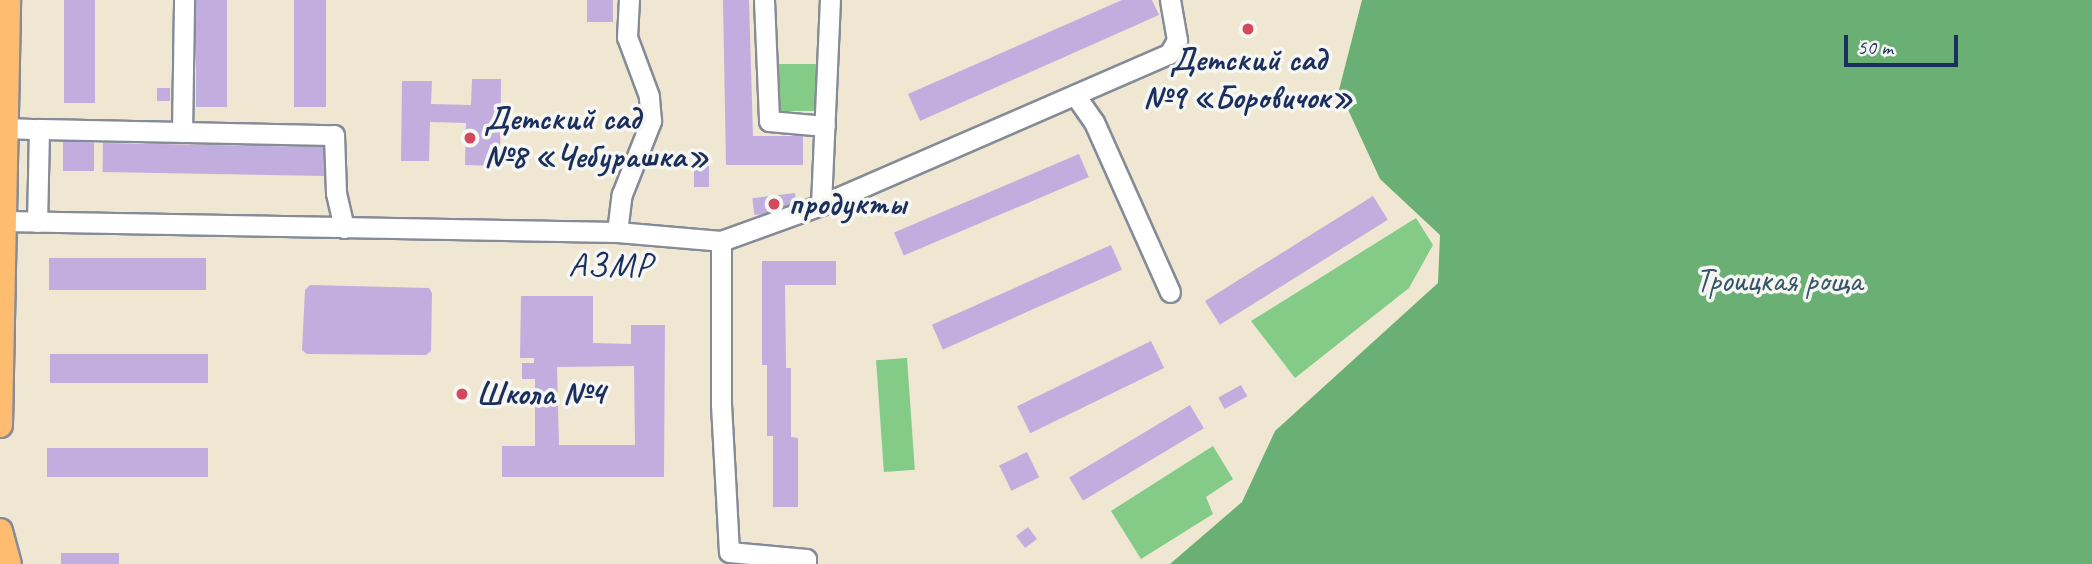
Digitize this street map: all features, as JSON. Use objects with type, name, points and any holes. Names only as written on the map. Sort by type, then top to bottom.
[{"type":"main road","points":[[0,425],[6,128],[4,44],[8,0]]},
{"type":"main road","points":[[0,531],[9,564]]},
{"type":"lane","points":[[182,132],[184,0]]},
{"type":"lane","points":[[617,232],[622,194],[651,121],[649,96],[627,37],[629,0]]},
{"type":"lane","points":[[764,0],[769,121],[825,126]]},
{"type":"lane","points":[[821,205],[830,0]]},
{"type":"lane","points":[[4,221],[617,232],[721,241],[821,205],[1169,54],[1177,40],[1170,0]]},
{"type":"lane","points":[[1074,95],[1094,121],[1170,292]]},
{"type":"lane","points":[[6,128],[334,135],[336,193],[344,228]]},
{"type":"lane","points":[[37,222],[39,129]]},
{"type":"lane","points":[[721,241],[721,404],[729,552],[806,559],[806,564]]},
{"type":"green space","name":"Троицкая роща","points":[[1362,0],[2092,0],[2092,564],[1170,564],[1242,502],[1275,431],[1438,283],[1440,235],[1380,179],[1339,90]]},
{"type":"green space","points":[[776,64],[816,64],[816,111],[776,111]]},
{"type":"green space","points":[[1416,218],[1433,245],[1409,288],[1295,378],[1251,321]]},
{"type":"green space","points":[[907,358],[915,470],[884,472],[876,360]]},
{"type":"green space","points":[[1213,446],[1233,479],[1206,497],[1213,514],[1141,559],[1111,511]]},
{"type":"building","points":[[64,0],[95,0],[95,103],[64,103]]},
{"type":"building","points":[[196,0],[227,0],[227,107],[196,107]]},
{"type":"building","points":[[294,0],[326,0],[326,107],[294,107]]},
{"type":"building","points":[[587,0],[613,0],[613,22],[587,22]]},
{"type":"building","points":[[723,0],[749,0],[753,136],[803,136],[803,165],[726,165]]},
{"type":"building","points":[[1122,0],[1152,0],[1159,15],[920,121],[908,94]]},
{"type":"building","points":[[472,79],[501,79],[500,166],[465,165],[466,123],[430,122],[429,161],[401,161],[402,81],[432,81],[431,104],[471,105]]},
{"type":"building","points":[[157,88],[170,88],[170,101],[157,101]]},
{"type":"building","points":[[63,138],[94,138],[94,171],[63,171]]},
{"type":"building","points":[[103,143],[327,147],[326,176],[102,172]]},
{"type":"building","points":[[1079,154],[1089,177],[904,256],[894,233]]},
{"type":"building","points":[[694,166],[709,166],[709,187],[694,187]]},
{"type":"building","name":"продукты","points":[[795,193],[797,210],[754,215],[752,198]]},
{"type":"building","points":[[1373,196],[1388,220],[1220,325],[1205,301]]},
{"type":"building","points":[[1111,245],[1122,270],[943,349],[932,325]]},
{"type":"building","points":[[49,258],[206,258],[206,290],[49,290]]},
{"type":"building","points":[[762,261],[836,261],[836,285],[785,285],[786,368],[791,368],[791,437],[798,438],[798,507],[773,507],[773,436],[767,436],[767,365],[762,365]]},
{"type":"building","points":[[310,285],[429,288],[432,293],[431,351],[426,355],[307,354],[302,350],[305,290]]},
{"type":"building","points":[[521,296],[593,296],[593,343],[631,344],[631,325],[665,325],[664,477],[502,477],[502,446],[535,446],[535,379],[522,379],[522,363],[534,363],[534,358],[520,358]],"holes":[[[634,366],[635,445],[559,445],[557,367]]]},
{"type":"building","points":[[1151,341],[1164,368],[1030,433],[1017,406]]},
{"type":"building","points":[[50,354],[208,354],[208,383],[50,383]]},
{"type":"building","points":[[1241,385],[1247,396],[1225,409],[1218,398]]},
{"type":"building","points":[[1190,405],[1204,428],[1083,501],[1069,478]]},
{"type":"building","points":[[47,448],[208,448],[208,477],[47,477]]},
{"type":"building","points":[[1027,452],[1039,477],[1011,491],[999,466]]},
{"type":"building","points":[[1028,527],[1037,539],[1025,548],[1016,536]]},
{"type":"building","points":[[61,553],[119,553],[119,564],[61,564]]},
{"type":"place","name":"Детский сад №9 «Боровичок»","points":[[1248,29]]},
{"type":"place","name":"Детский сад №8 «Чебурашка»","points":[[470,138]]},
{"type":"place","name":"продукты","points":[[774,204]]},
{"type":"place","name":"Школа №4","points":[[462,394]]},
{"type":"district","name":"АЗМР","points":[[611,265]]}]
